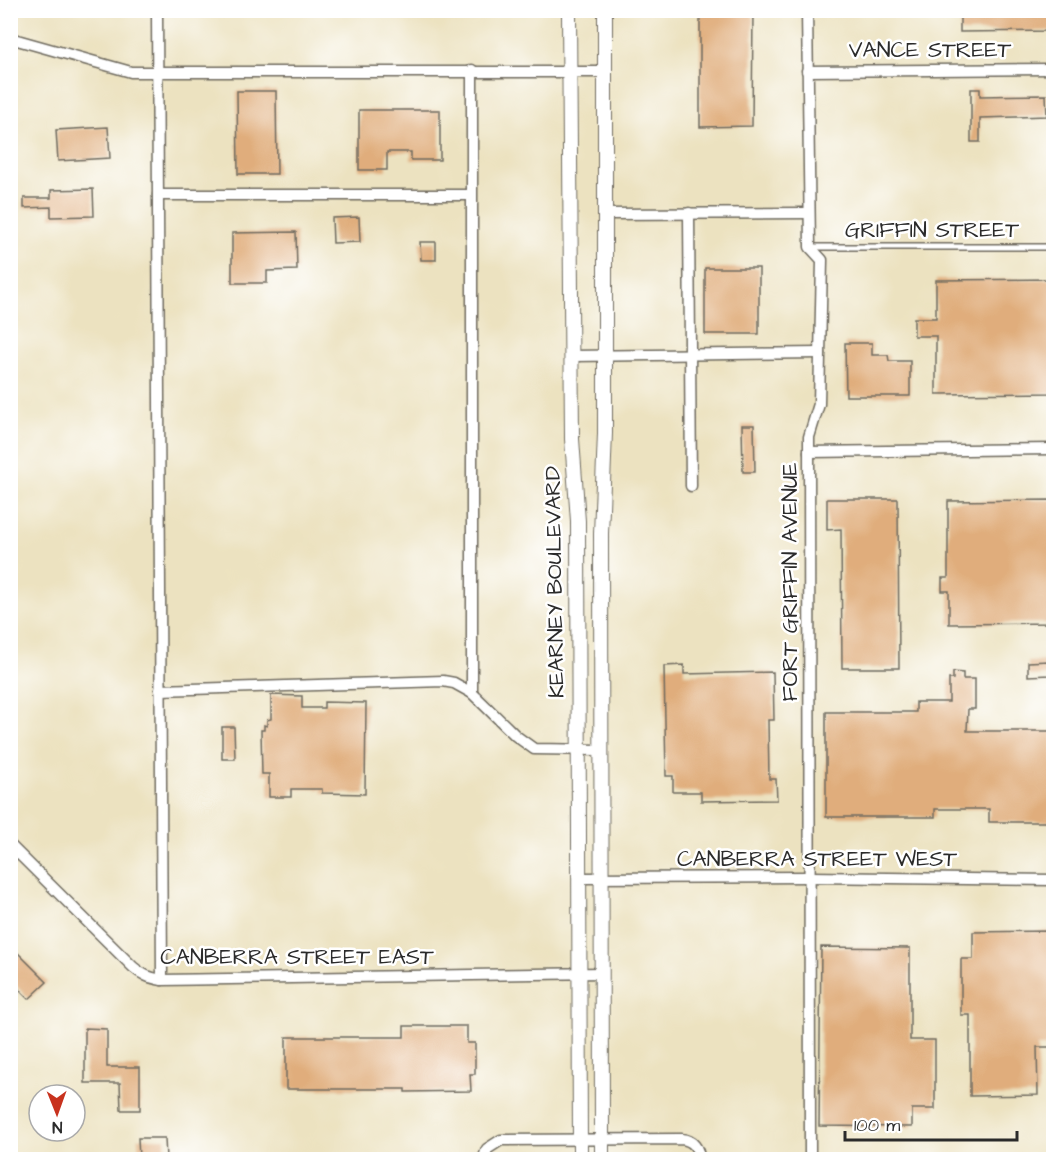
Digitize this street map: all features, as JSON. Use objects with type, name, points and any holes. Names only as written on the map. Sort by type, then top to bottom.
[{"type":"street","points":[[157,10],[162,980]]},
{"type":"street","name":"KEARNEY BOULEVARD","points":[[569,10],[572,439],[578,521],[580,1147]]},
{"type":"street","name":"KEARNEY BOULEVARD","points":[[602,1146],[601,534],[605,356],[605,10]]},
{"type":"street","name":"FORT GRIFFIN AVENUE","points":[[807,10],[810,247],[822,260],[819,404],[809,437],[810,1160]]},
{"type":"street","points":[[10,38],[120,70],[157,72],[472,70],[606,72]]},
{"type":"street","name":"VANCE STREET","points":[[807,71],[1053,69]]},
{"type":"street","points":[[472,70],[472,693]]},
{"type":"street","points":[[159,195],[471,195]]},
{"type":"street","points":[[689,213],[691,486]]},
{"type":"street","points":[[605,214],[809,213]]},
{"type":"street","points":[[573,356],[820,353]]},
{"type":"street","points":[[809,452],[1053,449]]},
{"type":"street","points":[[160,690],[443,681],[454,683],[472,693],[526,745],[534,749],[601,750]]},
{"type":"street","name":"CANBERRA STREET EAST","points":[[10,845],[140,973],[150,978],[162,980],[602,973]]},
{"type":"street","name":"CANBERRA STREET WEST","points":[[580,878],[810,877],[1053,880]]},
{"type":"street","points":[[483,1160],[490,1145],[501,1140],[580,1147],[687,1139],[698,1150],[699,1160]]},
{"type":"lane","name":"GRIFFIN STREET","points":[[810,247],[1053,247]]},
{"type":"building","points":[[700,10],[753,10],[752,126],[700,127]]},
{"type":"building","points":[[960,10],[1053,10],[1053,31],[960,32]]},
{"type":"building","points":[[971,89],[980,89],[980,96],[1046,95],[1047,116],[980,118],[980,142],[971,142]]},
{"type":"building","points":[[237,91],[276,91],[277,174],[238,174]]},
{"type":"building","points":[[359,110],[440,110],[440,160],[411,160],[411,152],[387,152],[387,170],[359,170]]},
{"type":"building","points":[[108,127],[110,158],[58,161],[56,130]]},
{"type":"building","points":[[93,189],[94,216],[51,217],[51,207],[24,208],[24,198],[51,198],[51,190]]},
{"type":"building","points":[[359,217],[360,242],[333,243],[332,218]]},
{"type":"building","points":[[296,232],[297,270],[267,271],[267,283],[232,283],[232,233]]},
{"type":"building","points":[[420,242],[436,242],[436,260],[421,260]]},
{"type":"building","points":[[705,268],[759,268],[759,334],[705,334]]},
{"type":"building","points":[[1053,279],[1053,393],[936,394],[936,336],[914,336],[914,318],[936,318],[936,280]]},
{"type":"building","points":[[845,343],[872,343],[872,355],[888,355],[889,361],[910,361],[910,396],[846,396]]},
{"type":"building","points":[[742,425],[754,425],[755,472],[743,472]]},
{"type":"building","points":[[827,499],[898,499],[899,668],[842,668],[841,529],[827,530]]},
{"type":"building","points":[[1053,500],[1053,623],[949,624],[949,591],[942,591],[942,578],[948,578],[948,501]]},
{"type":"building","points":[[1049,661],[1050,675],[1028,676],[1028,662]]},
{"type":"building","points":[[684,665],[684,674],[773,672],[774,720],[768,720],[769,779],[776,779],[777,800],[701,801],[701,792],[673,792],[673,776],[666,776],[664,666]]},
{"type":"building","points":[[953,672],[963,673],[963,679],[975,679],[975,709],[968,709],[967,731],[1053,731],[1053,822],[989,822],[989,809],[935,809],[935,817],[826,817],[826,712],[916,712],[916,702],[949,702],[949,679],[953,679]]},
{"type":"building","points":[[271,695],[302,696],[302,708],[324,708],[324,702],[366,703],[365,794],[322,793],[322,789],[291,789],[291,797],[269,797],[269,774],[262,774],[261,730],[264,730],[264,725],[267,726],[267,720],[271,719]]},
{"type":"building","points":[[222,727],[234,727],[235,759],[222,759]]},
{"type":"building","points":[[1053,931],[1053,1047],[1037,1047],[1038,1095],[970,1096],[970,1015],[961,1015],[961,959],[973,959],[973,932]]},
{"type":"building","points":[[10,945],[47,982],[29,999],[10,980]]},
{"type":"building","points":[[821,947],[910,948],[910,1040],[935,1040],[935,1109],[912,1109],[912,1127],[819,1126]]},
{"type":"building","points":[[404,1026],[467,1026],[467,1043],[475,1043],[475,1074],[470,1074],[471,1091],[286,1089],[286,1037],[404,1037]]},
{"type":"building","points":[[85,1028],[107,1029],[107,1067],[140,1067],[140,1110],[121,1110],[120,1083],[85,1083]]},
{"type":"building","points":[[138,1138],[165,1138],[166,1159],[139,1159]]}]
